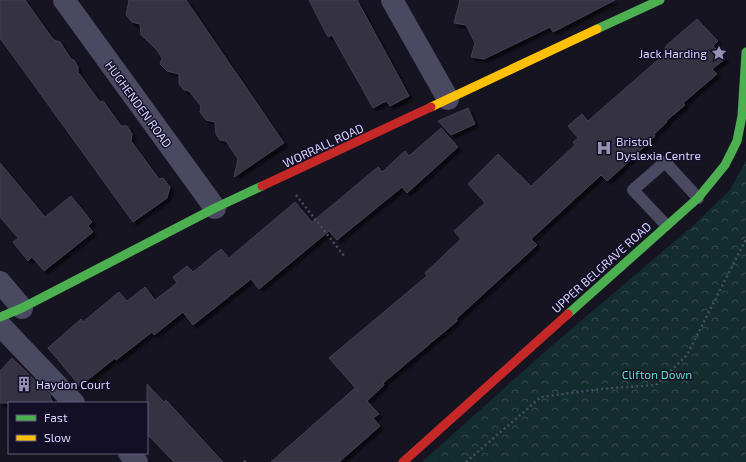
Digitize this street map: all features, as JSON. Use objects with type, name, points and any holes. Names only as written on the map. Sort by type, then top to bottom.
[{"type":"street","name":"HUGHENDEN ROAD","points":[[64,0],[215,208]]},
{"type":"street","points":[[392,0],[448,99]]},
{"type":"street","name":"WORRALL ROAD","points":[[0,317],[22,308],[215,208],[660,0]]},
{"type":"street","name":"UPPER BELGRAVE ROAD","points":[[403,462],[666,225],[698,198],[712,183],[732,154],[741,129],[745,102],[746,52]]},
{"type":"street","points":[[0,282],[22,308]]},
{"type":"street","points":[[0,325],[73,402]]},
{"type":"street","points":[[130,454],[137,462]]},
{"type":"lane","points":[[666,225],[634,190],[665,162],[698,198]]},
{"type":"path","points":[[282,177],[345,257]]},
{"type":"path","points":[[466,462],[541,397],[600,389],[656,385],[687,355],[746,239]]},
{"type":"path","points":[[244,462],[247,459]]},
{"type":"green space","name":"Clifton Down","points":[[746,161],[746,462],[422,462],[548,349],[695,224],[730,190]]},
{"type":"building","points":[[0,0],[25,0],[54,40],[60,42],[71,59],[74,60],[78,67],[78,72],[99,101],[104,102],[121,126],[127,126],[132,134],[131,141],[159,179],[163,178],[170,187],[167,198],[133,222],[0,38]]},
{"type":"building","points":[[129,0],[186,0],[284,143],[234,177],[238,159],[226,141],[220,140],[216,134],[215,122],[206,120],[200,112],[201,106],[189,91],[184,90],[179,84],[179,74],[167,71],[160,64],[162,58],[156,49],[141,35],[140,24],[132,22],[126,15]]},
{"type":"building","points":[[309,0],[357,0],[409,96],[390,106],[386,101],[373,108],[332,35],[328,37]]},
{"type":"building","points":[[460,0],[615,0],[553,32],[550,27],[484,59],[471,57],[475,43],[466,25],[454,23]]},
{"type":"building","points":[[697,19],[718,41],[713,46],[725,59],[712,69],[717,74],[683,103],[685,105],[666,121],[667,122],[654,134],[655,136],[623,167],[607,181],[601,175],[531,239],[537,245],[456,319],[457,321],[383,383],[384,385],[367,401],[379,414],[373,418],[380,426],[339,462],[271,462],[355,388],[359,392],[329,358],[427,276],[425,273],[461,239],[454,231],[485,203],[468,184],[498,154],[531,186],[575,145],[573,142],[578,138],[568,126],[582,114],[588,121],[667,52],[664,50],[667,45]]},
{"type":"building","points":[[468,108],[475,124],[451,135],[438,121]]},
{"type":"building","points":[[441,128],[458,147],[407,193],[402,187],[337,240],[329,231],[259,289],[251,279],[193,325],[183,312],[154,335],[152,332],[116,360],[115,358],[80,386],[48,348],[81,319],[83,322],[119,292],[127,301],[145,287],[155,300],[177,283],[173,277],[187,266],[193,272],[221,249],[229,258],[295,202],[312,222],[378,167],[382,172],[405,151],[409,156]]},
{"type":"building","points":[[0,163],[45,217],[71,196],[92,222],[88,226],[93,232],[44,271],[32,257],[28,261],[13,242],[18,238],[0,217]]},
{"type":"building","name":"Haydon Court","points":[[12,358],[49,394],[53,402],[0,403],[0,371]]},
{"type":"building","points":[[147,384],[164,402],[166,400],[223,462],[174,462],[148,435]]},
{"type":"traffic: fast","points":[[597,29],[660,0]]},
{"type":"traffic: fast","points":[[568,314],[698,198],[725,165],[737,141],[742,116],[746,52]]},
{"type":"traffic: fast","points":[[0,317],[22,308],[215,208],[262,186]]},
{"type":"traffic: slow","points":[[431,107],[597,29]]},
{"type":"traffic: jam","points":[[262,186],[431,107]]},
{"type":"traffic: jam","points":[[403,462],[568,314]]},
{"type":"place","name":"Jack Harding","points":[[719,53]]},
{"type":"place","name":"Bristol Dyslexia Centre","points":[[604,148]]},
{"type":"place","name":"Haydon Court","points":[[24,384]]}]
